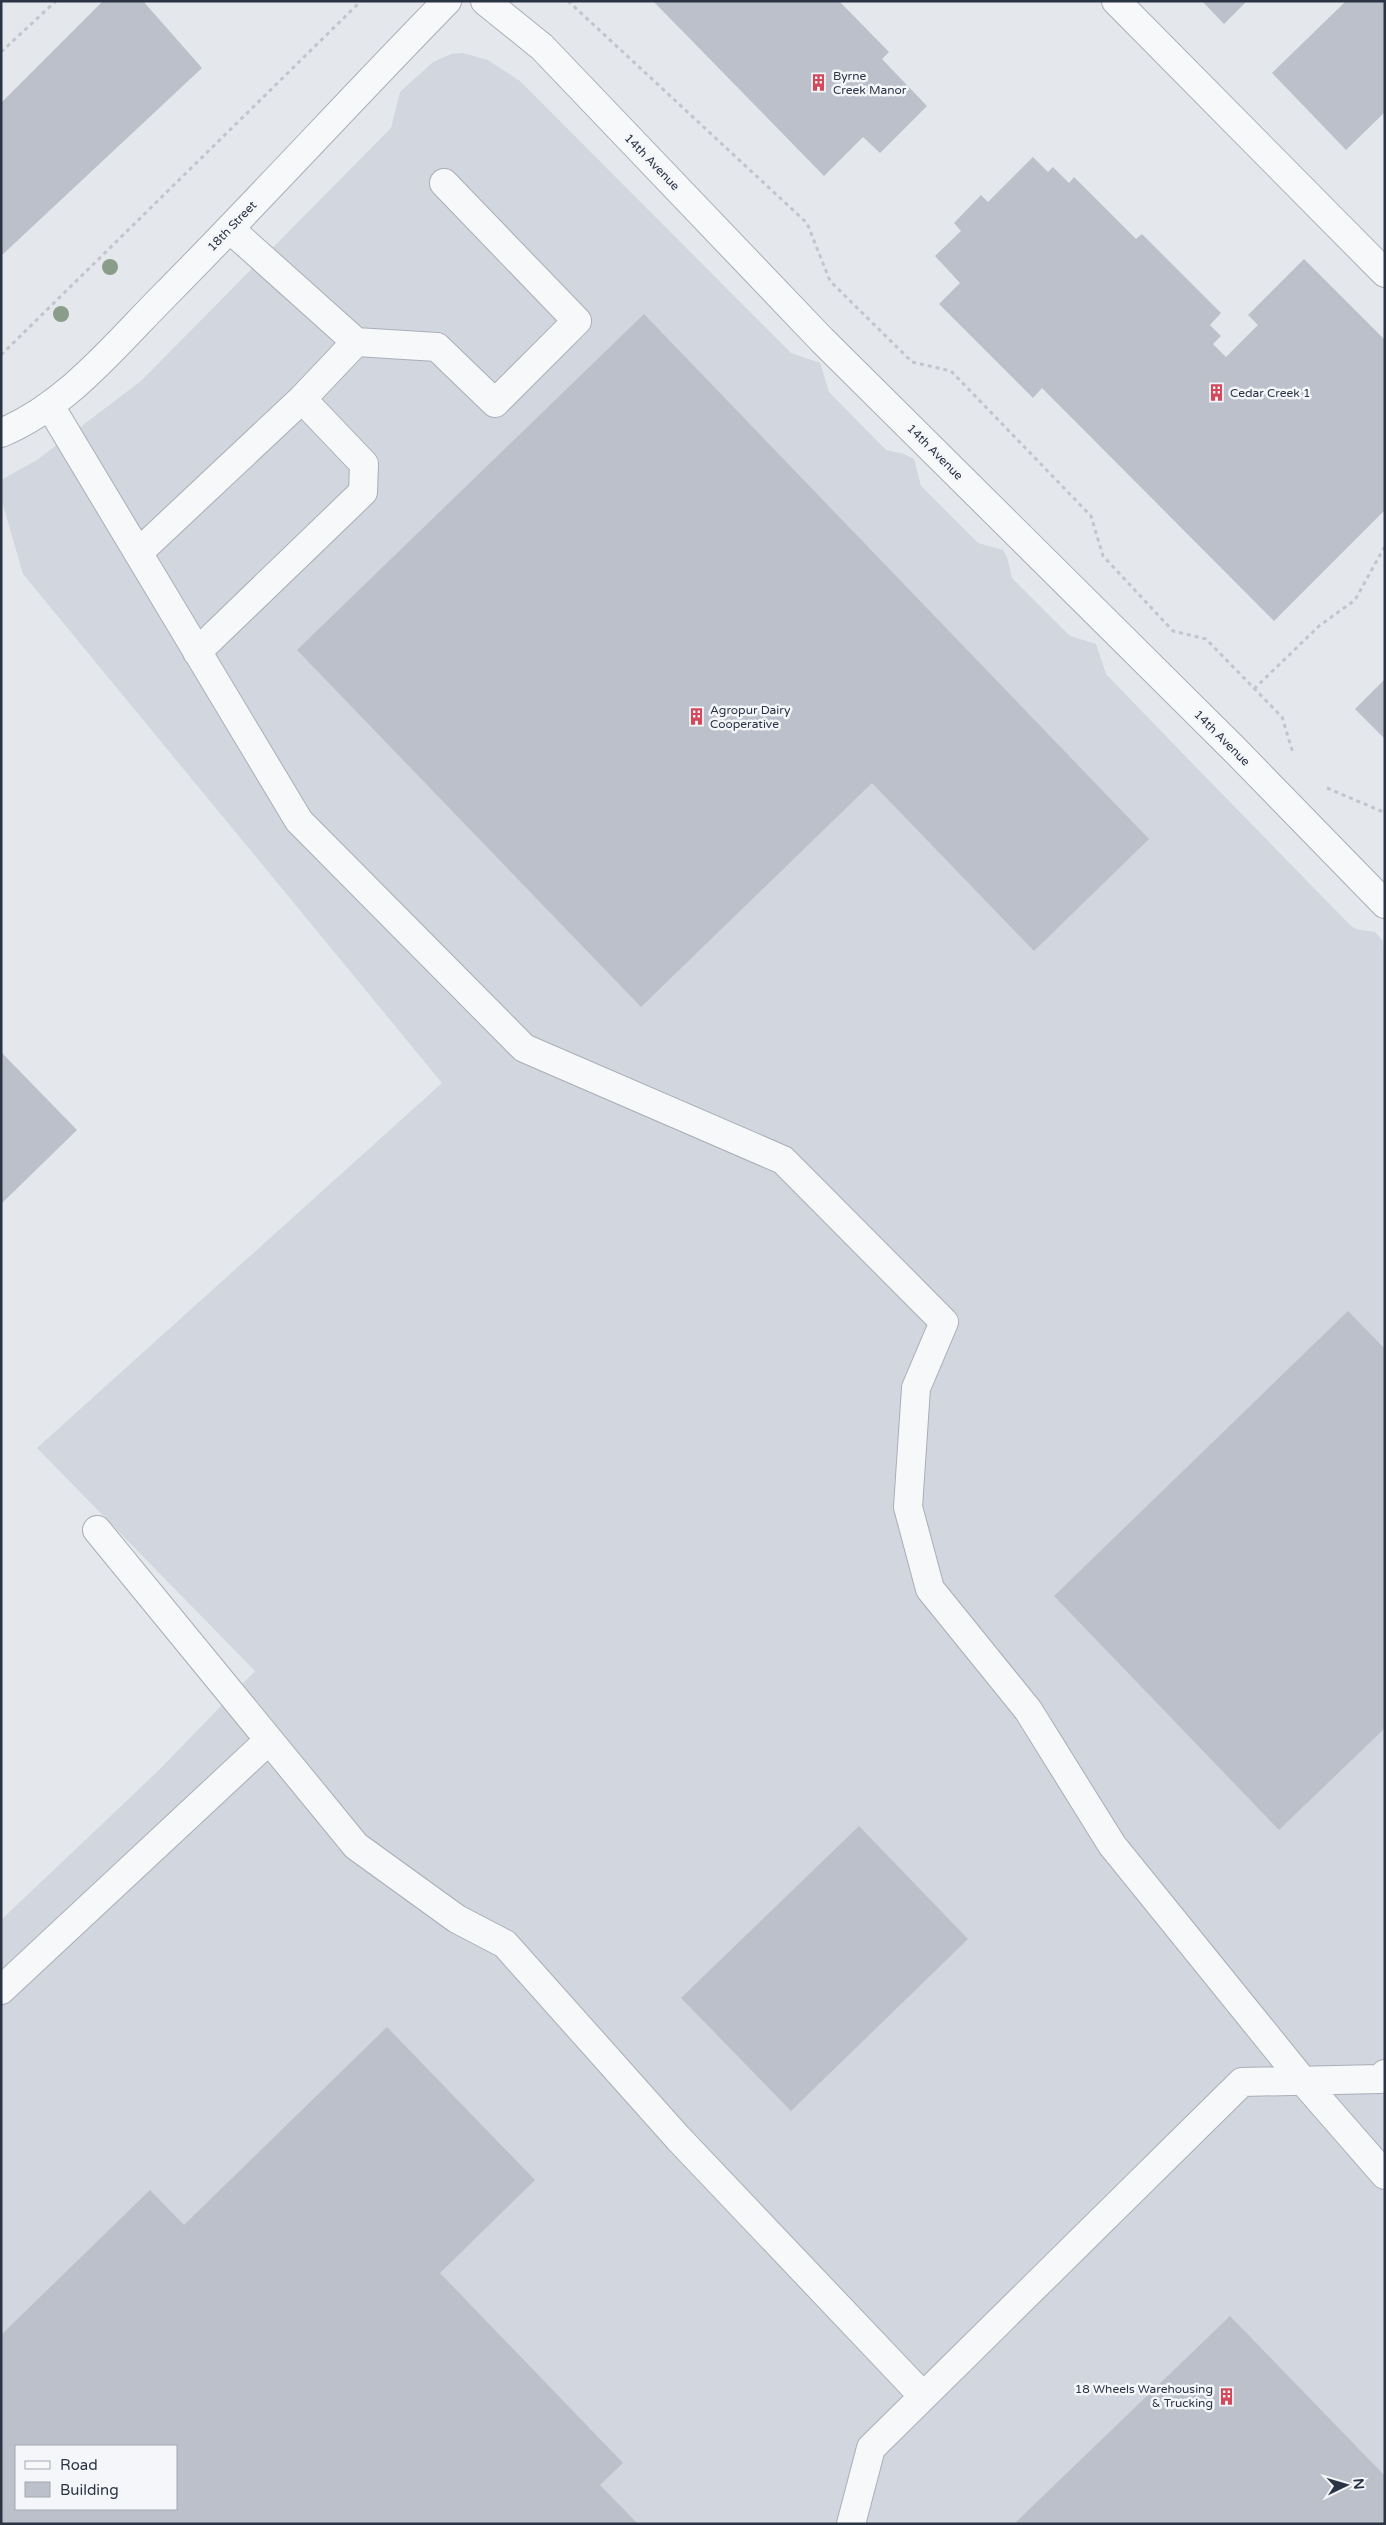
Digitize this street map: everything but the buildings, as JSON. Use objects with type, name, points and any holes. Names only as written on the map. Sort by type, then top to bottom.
[{"type":"street","name":"18th Street","points":[[1,433],[50,406],[84,376],[230,229],[447,1]]},
{"type":"street","name":"14th Avenue","points":[[485,1],[542,47],[829,347],[1234,749],[1385,904]]},
{"type":"street","points":[[1116,1],[1385,273]]},
{"type":"street","points":[[230,229],[356,342],[437,347],[495,403],[577,321],[444,183]]},
{"type":"street","points":[[138,553],[302,399],[356,342]]},
{"type":"street","points":[[197,652],[363,492],[364,464],[302,399]]},
{"type":"street","points":[[50,406],[299,821],[524,1048],[783,1160],[944,1322],[916,1388],[908,1507],[930,1589],[1028,1710],[1112,1844],[1303,2080],[1385,2175]]},
{"type":"street","points":[[97,1530],[268,1741],[356,1846],[457,1919],[505,1944],[678,2138],[923,2396]]},
{"type":"street","points":[[1,1990],[268,1741]]},
{"type":"street","points":[[851,2524],[870,2448],[1242,2082],[1380,2078],[1385,2074]]},
{"type":"path","points":[[1,52],[56,1]]},
{"type":"path","points":[[1,355],[362,1]]},
{"type":"path","points":[[568,1],[807,223],[830,280],[912,362],[951,371],[1091,516],[1102,556],[1173,632],[1206,639],[1282,716],[1291,750],[1297,757]]},
{"type":"path","points":[[1254,689],[1319,626],[1355,600],[1385,546]]},
{"type":"path","points":[[1321,782],[1328,789],[1382,811],[1385,815]]},
{"type":"shaded area","points":[[463,53],[488,60],[520,81],[791,353],[820,363],[829,392],[886,450],[904,454],[914,459],[921,486],[978,543],[1003,550],[1007,557],[1012,578],[1070,636],[1096,644],[1106,674],[1350,925],[1356,929],[1375,932],[1383,941],[1385,958],[1385,2524],[1,2524],[1,1920],[158,1771],[255,1671],[37,1448],[442,1083],[23,574],[1,498],[1,480],[37,460],[141,381],[391,128],[400,92],[433,62],[451,54]]},
{"type":"place","name":"Byrne Creek Manor","points":[[819,83]]},
{"type":"place","name":"Cedar Creek 1","points":[[1216,393]]},
{"type":"place","name":"Agropur Dairy Cooperative","points":[[696,717]]},
{"type":"place","name":"18 Wheels Warehousing & Trucking","points":[[1227,2396]]}]
